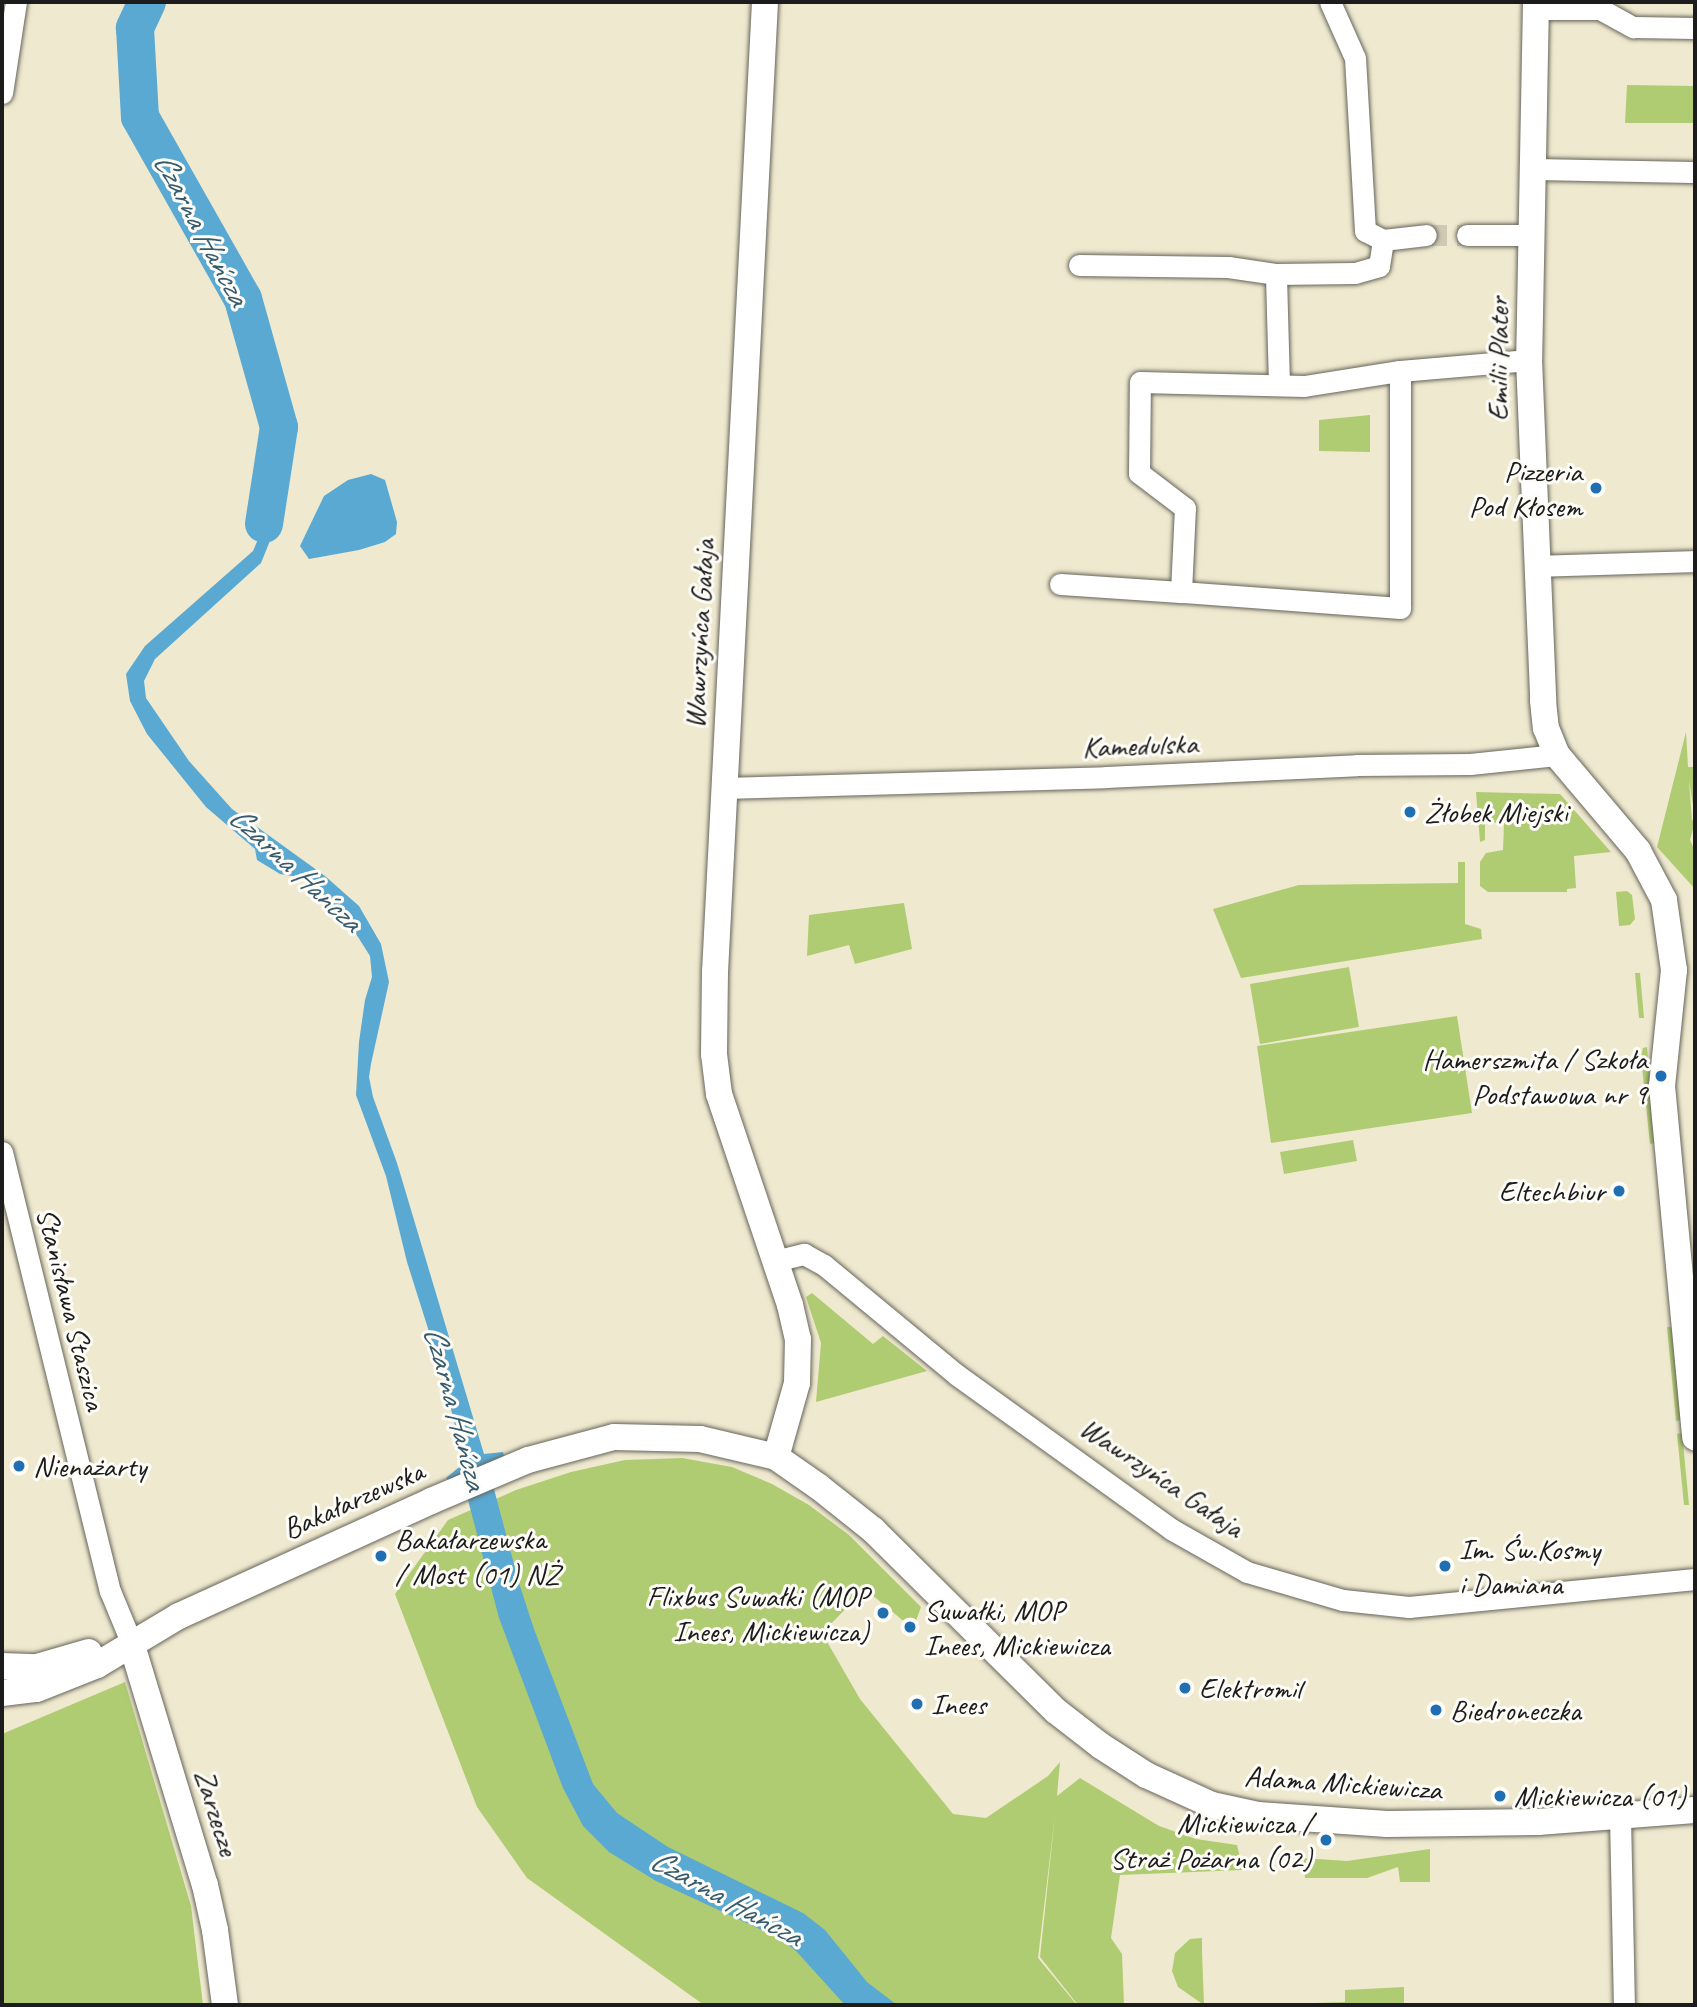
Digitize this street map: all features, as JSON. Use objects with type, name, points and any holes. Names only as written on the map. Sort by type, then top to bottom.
[{"type":"street","points":[[2,93],[16,2]]},
{"type":"street","name":"Wawrzyńca Gałaja","points":[[765,2],[715,971],[714,1054],[719,1094],[798,1339],[797,1384],[776,1457]]},
{"type":"street","points":[[1329,2],[1355,58],[1365,231],[1384,240],[1426,235]]},
{"type":"street","name":"Emilii Plater","points":[[1557,755],[1546,728],[1542,701],[1529,360],[1536,6],[1600,9],[1633,27],[1695,28]]},
{"type":"street","points":[[1532,169],[1695,172]]},
{"type":"street","points":[[1467,235],[1531,236]]},
{"type":"street","points":[[1079,265],[1228,267],[1276,274],[1355,273],[1379,267],[1384,240]]},
{"type":"street","points":[[1276,274],[1279,384]]},
{"type":"street","points":[[1181,592],[1185,508],[1139,473],[1140,382],[1304,386],[1400,370],[1529,360]]},
{"type":"street","points":[[1060,584],[1400,608],[1400,370]]},
{"type":"street","points":[[1536,566],[1695,561]]},
{"type":"street","points":[[1557,755],[1638,851],[1664,900],[1684,970],[1662,1079],[1695,1437]]},
{"type":"street","name":"Kamedulska","points":[[724,788],[1106,777],[1357,765],[1470,764],[1557,755]]},
{"type":"street","name":"Stanisława Staszica","points":[[2,1152],[110,1591],[131,1642]]},
{"type":"street","name":"Wawrzyńca Gałaja","points":[[775,1261],[804,1254],[824,1265],[957,1375],[1171,1529],[1247,1572],[1343,1600],[1409,1607],[1695,1578]]},
{"type":"street","name":"Bakałarzewska","points":[[2,1693],[37,1689],[97,1665],[178,1616],[528,1460],[614,1437],[700,1439],[776,1457]]},
{"type":"street","name":"Adama Mickiewicza","points":[[776,1457],[873,1530],[1056,1711],[1101,1745],[1182,1793],[1212,1805],[1258,1815],[1325,1821],[1513,1822],[1695,1810]]},
{"type":"street","name":"Bakałarzewska","points":[[2,1666],[37,1667],[131,1642]]},
{"type":"street","name":"Zarzecze","points":[[131,1642],[205,1885],[215,1930],[225,2005]]},
{"type":"street","points":[[1620,1817],[1624,2005]]},
{"type":"green space","points":[[1627,85],[1695,86],[1695,123],[1625,123]]},
{"type":"green space","points":[[1370,415],[1370,452],[1319,451],[1319,420]]},
{"type":"green space","points":[[1686,732],[1688,767],[1695,767],[1695,817],[1689,781],[1692,820],[1695,822],[1690,840],[1695,851],[1695,889],[1657,847]]},
{"type":"green space","points":[[1476,792],[1560,794],[1611,852],[1574,856],[1576,888],[1567,889],[1567,892],[1488,892],[1480,886],[1480,862],[1486,853],[1503,850],[1504,823],[1485,822],[1485,840],[1480,842]]},
{"type":"green space","points":[[1458,862],[1465,862],[1465,924],[1481,929],[1482,939],[1241,978],[1213,909],[1299,885],[1458,883]]},
{"type":"green space","points":[[1627,891],[1632,895],[1635,919],[1630,925],[1619,926],[1616,892]]},
{"type":"green space","points":[[904,903],[912,949],[855,964],[849,945],[807,956],[809,915]]},
{"type":"green space","points":[[1349,967],[1359,1027],[1260,1044],[1250,984]]},
{"type":"green space","points":[[1635,973],[1640,973],[1644,1018],[1639,1018]]},
{"type":"green space","points":[[1457,1016],[1472,1113],[1271,1143],[1257,1046]]},
{"type":"green space","points":[[1647,1047],[1655,1143],[1650,1144],[1641,1057],[1643,1048]]},
{"type":"green space","points":[[1353,1140],[1357,1161],[1284,1174],[1280,1152]]},
{"type":"green space","points":[[812,1293],[873,1344],[883,1336],[927,1371],[816,1402],[821,1343],[806,1297]]},
{"type":"green space","points":[[1667,1327],[1672,1327],[1681,1420],[1676,1421]]},
{"type":"green space","points":[[1682,1433],[1689,1505],[1684,1505],[1677,1434]]},
{"type":"green space","points":[[682,1458],[732,1467],[772,1484],[809,1505],[849,1535],[921,1607],[913,1629],[865,1589],[822,1633],[860,1699],[953,1814],[986,1818],[1048,1776],[1060,1762],[1057,1796],[1080,1778],[1159,1826],[1196,1839],[1237,1845],[1243,1870],[1120,1875],[1111,1938],[1122,1954],[1124,2005],[1078,2005],[1040,1957],[1055,1815],[1038,1958],[1077,2005],[704,2005],[527,1878],[477,1807],[395,1594],[448,1520],[516,1490],[571,1472],[625,1460]]},
{"type":"green space","points":[[125,1682],[191,1906],[203,2005],[2,2005],[2,1734]]},
{"type":"green space","points":[[1430,1849],[1430,1882],[1400,1882],[1398,1867],[1367,1878],[1305,1878],[1303,1858],[1347,1861]]},
{"type":"green space","points":[[1202,1938],[1204,2005],[1178,1987],[1172,1971],[1175,1953],[1190,1939]]},
{"type":"green space","points":[[1404,1987],[1404,2005],[1257,2005],[1345,2002],[1345,1990]]},
{"type":"water","points":[[282,466],[276,526],[261,563],[155,659],[144,681],[146,698],[189,761],[232,809],[325,876],[359,906],[381,944],[389,982],[369,1077],[373,1097],[397,1163],[484,1454],[503,1452],[494,1489],[519,1583],[593,1784],[617,1813],[668,1847],[803,1913],[825,1930],[867,1982],[897,2005],[845,2005],[796,1951],[779,1938],[656,1881],[609,1852],[583,1826],[563,1788],[499,1618],[468,1500],[446,1478],[464,1463],[443,1376],[407,1262],[386,1176],[356,1095],[359,1042],[365,1000],[372,977],[370,956],[346,918],[305,878],[280,874],[257,860],[255,849],[206,807],[147,734],[130,701],[126,674],[145,646],[253,551],[261,532],[269,474]]},
{"type":"water","points":[[371,474],[385,480],[397,522],[396,534],[385,542],[359,550],[309,559],[300,546],[324,496],[348,480]]},
{"type":"waterway","name":"Czarna Hańcza","points":[[147,2],[135,28],[140,117],[243,299],[279,427],[264,524]]},
{"type":"tunnel","points":[[1426,235],[1467,235]]},
{"type":"place","name":"Pizzeria Pod Kłosem","points":[[1596,488]]},
{"type":"place","name":"Żłobek Miejski","points":[[1410,812]]},
{"type":"place","name":"Hamerszmita / Szkoła Podstawowa nr 9","points":[[1661,1076]]},
{"type":"place","name":"Eltechbiur","points":[[1619,1191]]},
{"type":"place","name":"Nienażarty","points":[[19,1466]]},
{"type":"place","name":"Bakałarzewska / Most (01) NŻ","points":[[381,1556]]},
{"type":"place","name":"Im. Św.Kosmy i Damiana","points":[[1445,1566]]},
{"type":"place","name":"Flixbus Suwałki (MOP Inees, Mickiewicza)","points":[[883,1613]]},
{"type":"place","name":"Suwałki, MOP Inees, Mickiewicza","points":[[910,1627]]},
{"type":"place","name":"Elektromil","points":[[1185,1688]]},
{"type":"place","name":"Inees","points":[[917,1704]]},
{"type":"place","name":"Biedroneczka","points":[[1436,1710]]},
{"type":"place","name":"Mickiewicza (01)","points":[[1500,1796]]},
{"type":"place","name":"Mickiewicza / Straż Pożarna (02)","points":[[1326,1840]]}]
